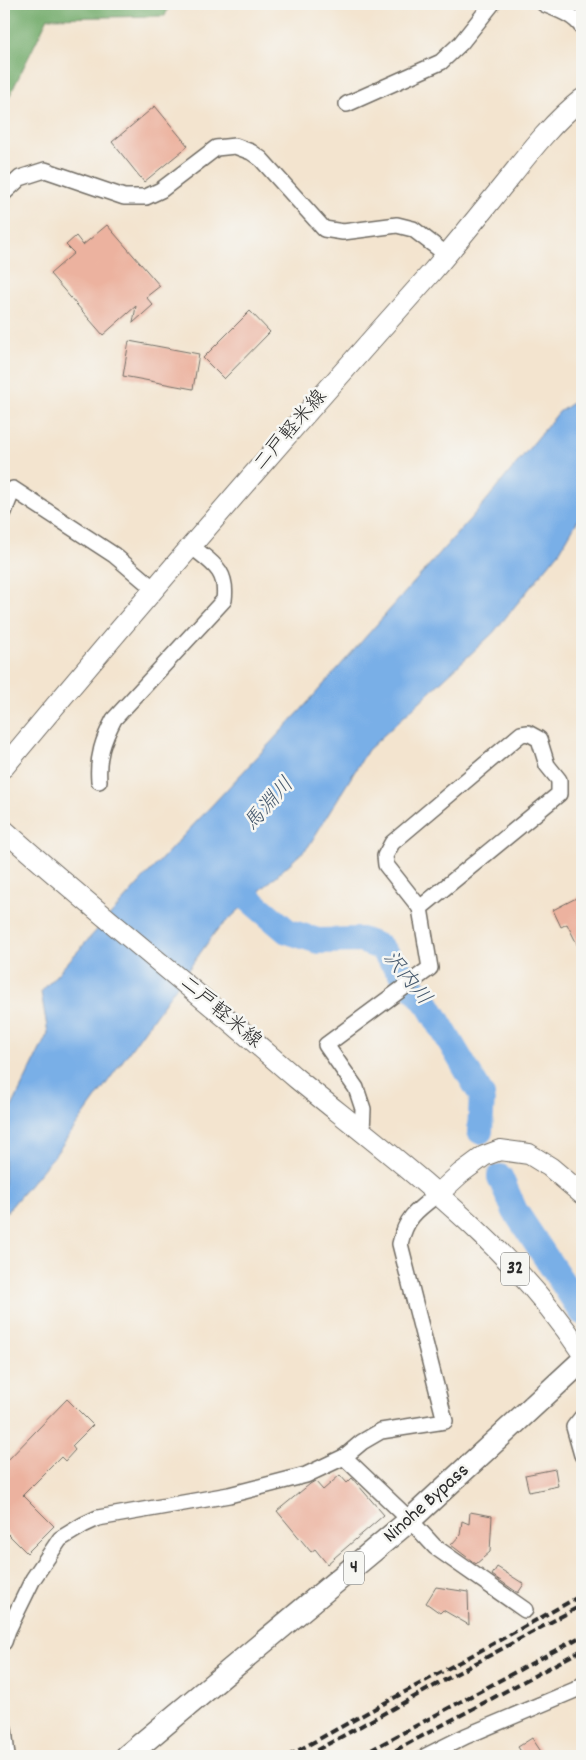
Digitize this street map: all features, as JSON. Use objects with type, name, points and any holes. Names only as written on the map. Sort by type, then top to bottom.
[{"type":"highway","name":"Ninohe Bypass","points":[[127,1756],[410,1520],[579,1361]]},
{"type":"main road","name":"二戸軽米線","points":[[4,767],[191,546],[333,382],[447,255],[530,151],[567,111],[582,99]]},
{"type":"main road","name":"二戸軽米線","points":[[4,830],[64,883],[297,1079],[438,1194]]},
{"type":"main road","points":[[438,1194],[484,1156],[500,1150],[529,1154],[550,1167],[582,1194]]},
{"type":"main road","name":"32","points":[[438,1194],[505,1257],[562,1322],[579,1361]]},
{"type":"street","points":[[347,104],[441,62],[461,43],[492,4]]},
{"type":"street","points":[[544,4],[564,12],[578,21],[582,27]]},
{"type":"street","points":[[4,193],[20,178],[45,170],[124,197],[146,198],[161,190],[216,148],[235,146],[262,159],[324,228],[343,232],[397,225],[413,228],[447,255]]},
{"type":"street","points":[[4,512],[13,489],[114,555],[154,589]]},
{"type":"street","points":[[99,781],[100,751],[114,719],[224,600],[226,589],[220,570],[191,546]]},
{"type":"street","points":[[362,1132],[363,1109],[356,1088],[326,1045],[430,968],[420,908],[386,865],[385,856],[392,843],[521,734],[528,733],[539,739],[547,765],[559,780],[559,794],[420,908]]},
{"type":"street","points":[[4,1642],[8,1630],[39,1571],[60,1540],[83,1525],[98,1518],[230,1495],[306,1475],[344,1457],[362,1442],[381,1431],[445,1420],[400,1244],[403,1230],[414,1213],[438,1194]]},
{"type":"street","points":[[582,1416],[574,1428],[582,1455]]},
{"type":"street","points":[[344,1457],[410,1520],[435,1547],[525,1610]]},
{"type":"street","points":[[426,1756],[466,1736],[580,1692]]},
{"type":"street","points":[[4,1729],[7,1756]]},
{"type":"green space","points":[[4,4],[170,4],[165,16],[48,18],[4,107]]},
{"type":"water","name":"馬淵川","points":[[582,396],[582,513],[560,551],[493,633],[368,750],[308,847],[216,931],[55,1155],[4,1215],[4,1123],[48,1033],[41,992],[141,881],[301,710],[485,502],[559,412]]},
{"type":"building","points":[[155,106],[188,146],[144,182],[112,142]]},
{"type":"building","points":[[107,225],[160,286],[146,297],[153,305],[133,323],[136,306],[103,335],[50,274],[74,253],[66,245],[76,236],[83,245]]},
{"type":"building","points":[[250,311],[270,332],[224,379],[203,358]]},
{"type":"building","points":[[129,341],[199,354],[193,389],[123,376]]},
{"type":"building","points":[[582,895],[582,954],[567,924],[561,927],[553,910]]},
{"type":"building","points":[[67,1399],[93,1425],[72,1446],[75,1450],[65,1461],[61,1457],[23,1495],[54,1526],[27,1553],[4,1530],[4,1464]]},
{"type":"building","points":[[555,1469],[558,1486],[529,1492],[525,1475]]},
{"type":"building","points":[[340,1475],[347,1483],[352,1478],[384,1515],[327,1564],[315,1549],[311,1552],[277,1511],[315,1481],[323,1490]]},
{"type":"building","points":[[470,1512],[492,1516],[490,1552],[476,1564],[451,1545],[460,1535],[462,1521],[469,1524]]},
{"type":"building","points":[[497,1567],[524,1584],[518,1593],[492,1575]]},
{"type":"building","points":[[436,1587],[468,1592],[469,1625],[443,1610],[440,1613],[426,1603]]},
{"type":"building","points":[[532,1738],[544,1756],[524,1756],[518,1747]]},
{"type":"waterway","name":"沢内川","points":[[223,877],[287,931],[318,941],[361,940],[380,947],[429,1006],[482,1096],[480,1131]]},
{"type":"waterway","name":"沢内川","points":[[500,1177],[515,1211],[582,1312]]},
{"type":"railway","points":[[288,1756],[582,1595]]},
{"type":"railway","points":[[306,1756],[582,1605]]},
{"type":"railway","points":[[360,1756],[582,1636]]},
{"type":"railway","points":[[385,1756],[582,1650]]}]
